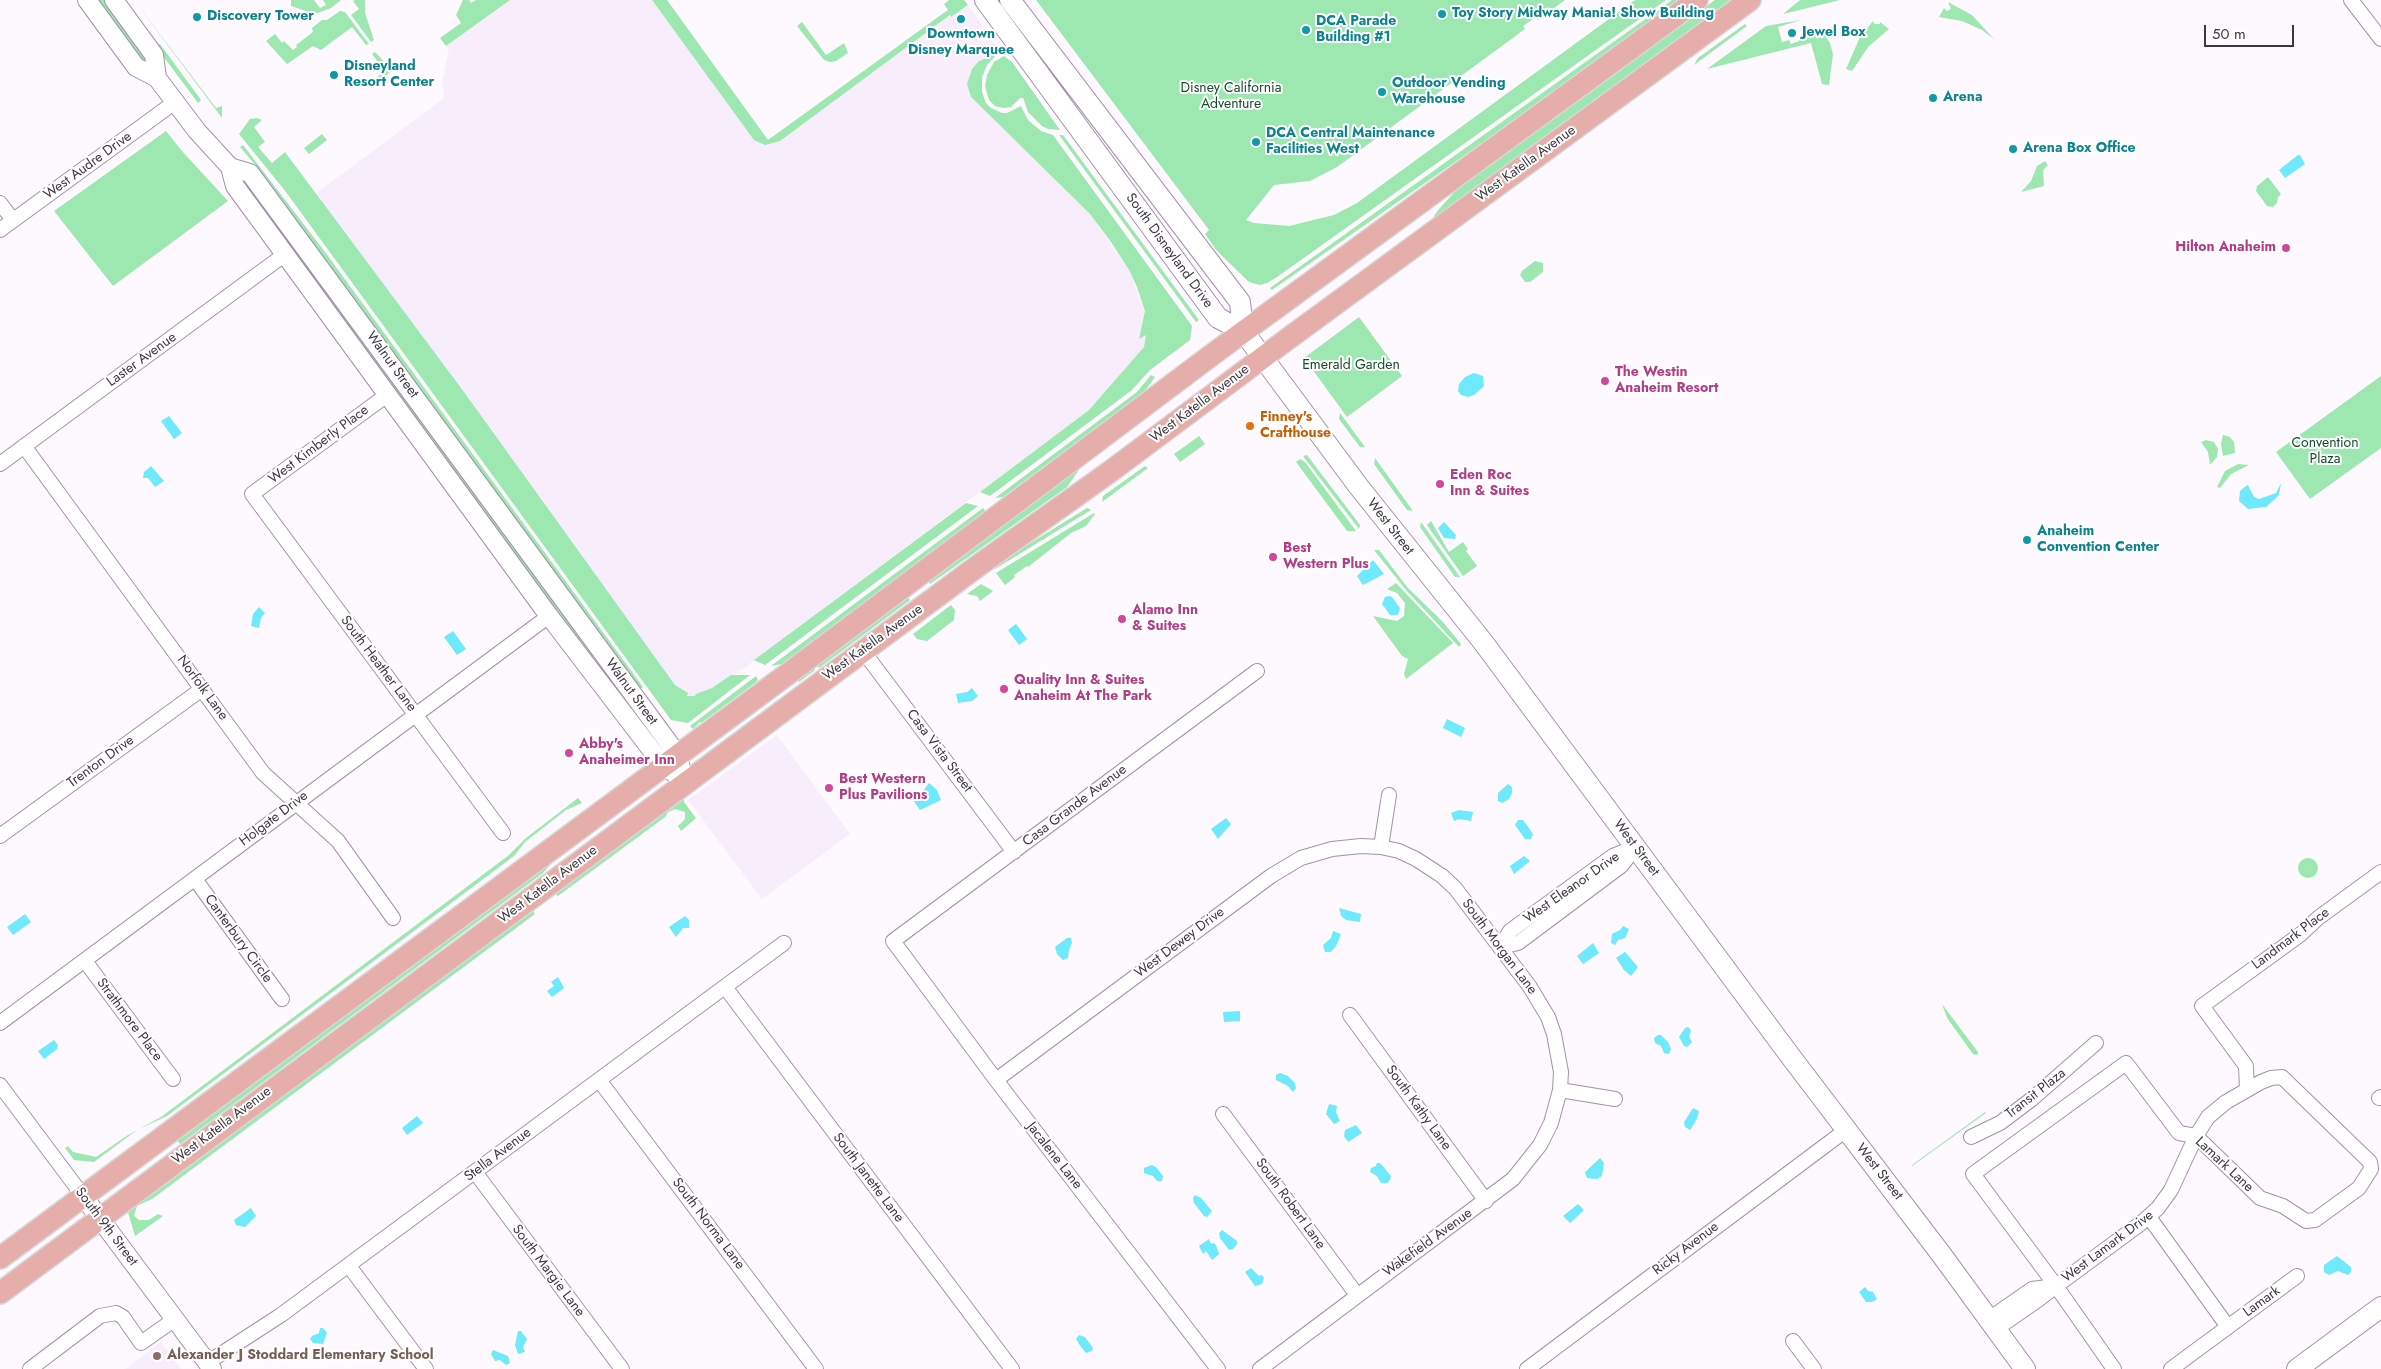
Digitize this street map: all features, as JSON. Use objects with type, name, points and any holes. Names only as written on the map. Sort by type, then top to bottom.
[{"type":"main road","name":"West Katella Avenue","points":[[0,1258],[793,670],[1243,331],[1697,0]]},
{"type":"main road","name":"West Katella Avenue","points":[[0,1293],[863,651],[1111,471],[1263,357],[1750,0]]},
{"type":"main road","name":"South Disneyland Drive","points":[[1011,1],[1240,302],[1243,331]]},
{"type":"main road","points":[[991,7],[1011,1]]},
{"type":"main road","name":"South Disneyland Drive","points":[[991,7],[1218,318],[1243,331]]},
{"type":"main road","name":"West Street","points":[[1243,331],[1359,488],[1483,642],[1846,1130],[1993,1324],[2024,1369]]},
{"type":"main road","points":[[2297,1369],[2381,1307]]},
{"type":"street","name":"Walnut Street","points":[[87,0],[136,67],[157,78],[197,131],[230,167],[235,186],[284,255],[549,616],[670,760]]},
{"type":"street","name":"Walnut Street","points":[[114,0],[154,55],[157,78]]},
{"type":"street","points":[[2352,0],[2381,39]]},
{"type":"street","name":"West Audre Drive","points":[[0,230],[175,102]]},
{"type":"street","name":"Walnut Street","points":[[230,167],[250,173],[686,782]]},
{"type":"street","points":[[0,203],[13,220]]},
{"type":"street","name":"Laster Avenue","points":[[0,464],[284,255]]},
{"type":"street","name":"West Kimberly Place","points":[[252,494],[386,395]]},
{"type":"street","name":"Norfolk Lane","points":[[24,446],[263,772],[338,841],[393,918]]},
{"type":"street","name":"South Heather Lane","points":[[252,494],[503,834]]},
{"type":"street","name":"Holgate Drive","points":[[0,1023],[549,616]]},
{"type":"street","name":"Casa Vista Street","points":[[863,651],[1014,852]]},
{"type":"street","name":"Casa Grande Avenue","points":[[893,942],[1257,671]]},
{"type":"street","name":"Trenton Drive","points":[[0,836],[202,689]]},
{"type":"street","points":[[1381,847],[1389,794]]},
{"type":"street","name":"West Dewey Drive","points":[[996,1080],[1285,866],[1301,858],[1332,849],[1361,846],[1381,847]]},
{"type":"street","name":"South Morgan Lane","points":[[1381,847],[1399,851],[1416,859],[1442,876],[1455,888],[1530,987],[1548,1017],[1559,1054],[1560,1090]]},
{"type":"street","name":"West Eleanor Drive","points":[[1500,948],[1510,931],[1613,856],[1635,847]]},
{"type":"street","name":"Landmark Place","points":[[2247,1090],[2246,1066],[2202,1006],[2301,934],[2318,918],[2381,872]]},
{"type":"street","name":"Canterbury Circle","points":[[195,879],[282,999]]},
{"type":"street","name":"Jacalene Lane","points":[[893,942],[996,1080],[1218,1369]]},
{"type":"street","name":"Stella Avenue","points":[[210,1366],[784,943]]},
{"type":"street","name":"Strathmore Place","points":[[85,961],[173,1080]]},
{"type":"street","name":"South Janette Lane","points":[[724,987],[1012,1369]]},
{"type":"street","name":"South Kathy Lane","points":[[1350,1015],[1486,1201]]},
{"type":"street","name":"Transit Plaza","points":[[1971,1137],[2000,1123],[2032,1099],[2096,1043]]},
{"type":"street","name":"Lamark Lane","points":[[2056,1286],[1974,1174],[2126,1063],[2179,1134],[2196,1136],[2260,1198],[2283,1206],[2306,1222],[2315,1220],[2359,1188],[2371,1169],[2370,1162],[2284,1079],[2279,1077],[2271,1078],[2247,1090]]},
{"type":"street","name":"South Norma Lane","points":[[599,1080],[816,1369]]},
{"type":"street","name":"South 9th Street","points":[[0,1085],[210,1366]]},
{"type":"street","points":[[1560,1090],[1615,1100]]},
{"type":"street","name":"Wakefield Avenue","points":[[1260,1369],[1513,1179],[1540,1145],[1551,1123],[1560,1090]]},
{"type":"street","name":"West Lamark Drive","points":[[1993,1324],[2032,1289],[2056,1286],[2149,1216],[2165,1201],[2196,1136],[2208,1116],[2247,1090]]},
{"type":"street","name":"South Robert Lane","points":[[1223,1114],[1357,1295]]},
{"type":"street","name":"Ricky Avenue","points":[[1527,1369],[1846,1130]]},
{"type":"street","name":"South Margie Lane","points":[[475,1172],[622,1369]]},
{"type":"street","points":[[2149,1216],[2228,1327]]},
{"type":"street","points":[[348,1266],[426,1369]]},
{"type":"street","name":"Lamark","points":[[2171,1369],[2297,1276]]},
{"type":"street","points":[[2056,1286],[2114,1369]]},
{"type":"street","points":[[30,1369],[100,1316],[116,1313],[123,1318],[141,1343],[174,1319]]},
{"type":"street","points":[[1793,1341],[1814,1369]]},
{"type":"shaded area","points":[[510,0],[667,0],[768,140],[946,11],[951,17],[968,5],[996,44],[997,54],[987,57],[972,69],[967,84],[971,97],[1090,214],[1129,270],[1145,311],[1139,338],[1146,334],[1145,347],[1089,410],[696,704],[673,702],[311,197],[444,98],[442,82],[449,49],[446,46]]},
{"type":"shaded area","points":[[777,735],[850,834],[762,899],[688,800]]},
{"type":"shaded area","name":"Alexander J Stoddard Elementary School","points":[[161,1342],[181,1369],[125,1369]]},
{"type":"green space","points":[[96,0],[106,0],[148,57],[147,63],[143,63]]},
{"type":"green space","points":[[134,0],[216,108],[222,106],[222,118]]},
{"type":"green space","points":[[291,0],[314,0],[320,8],[326,5],[323,0],[341,0],[331,8],[315,14],[291,6]]},
{"type":"green space","points":[[365,0],[365,13],[374,40],[371,42],[351,15],[359,9],[353,1]]},
{"type":"green space","points":[[463,0],[469,0],[471,3],[476,0],[510,0],[446,46],[440,38],[461,23],[456,15]]},
{"type":"green space","points":[[652,0],[667,0],[768,140],[948,10],[944,4],[949,0],[964,0],[968,5],[951,17],[950,15],[780,141],[765,145],[754,140]]},
{"type":"green space","name":"Disney California Adventure","points":[[1036,0],[1565,0],[1538,20],[1536,17],[1523,26],[1525,29],[1337,167],[1310,181],[1274,185],[1246,220],[1254,223],[1289,226],[1334,215],[1357,203],[1635,0],[1666,0],[1277,277],[1260,285],[1249,282],[1217,251],[1205,234],[1209,230]]},
{"type":"green space","points":[[1672,0],[1681,0],[1522,115],[1272,290],[1270,288]]},
{"type":"green space","points":[[1715,0],[1734,0],[1435,218],[1434,216],[1439,209],[1459,187]]},
{"type":"green space","points":[[1800,0],[1840,0],[1783,14]]},
{"type":"green space","points":[[1948,2],[1972,15],[1994,39],[1982,30],[1962,21],[1939,17],[1944,8],[1947,11],[1951,9]]},
{"type":"green space","points":[[340,11],[345,12],[369,44],[366,45],[352,27],[321,50],[313,46],[287,64],[266,41],[275,34],[282,43],[284,41],[293,50],[297,47],[296,45],[313,32],[312,28],[322,20],[327,20]]},
{"type":"green space","points":[[1801,20],[1778,27],[1782,42],[1789,40],[1791,44],[1799,41],[1798,38],[1805,35],[1804,31],[1815,30],[1824,34],[1830,43],[1833,54],[1829,85],[1822,84],[1811,43],[1707,69],[1766,26]]},
{"type":"green space","points":[[1873,21],[1874,24],[1880,24],[1880,22],[1889,29],[1868,47],[1852,71],[1846,69],[1860,37]]},
{"type":"green space","points":[[802,22],[826,55],[844,43],[848,53],[836,61],[824,60],[797,26]]},
{"type":"green space","points":[[1745,24],[1747,26],[1694,65],[1698,58]]},
{"type":"green space","points":[[160,44],[201,100],[198,103],[160,52],[163,50],[161,47],[158,49],[156,46]]},
{"type":"green space","points":[[375,52],[392,70],[378,82],[374,83],[372,81],[385,71],[372,54]]},
{"type":"green space","points":[[997,54],[987,65],[982,77],[982,92],[986,103],[991,108],[1002,113],[1007,113],[1021,106],[1028,120],[1041,131],[1053,135],[1192,326],[1190,340],[1150,370],[1132,390],[990,496],[980,492],[1089,410],[1144,347],[1146,335],[1139,339],[1145,311],[1137,287],[1129,270],[1111,242],[1090,214],[971,97],[967,84],[972,69],[979,61]]},
{"type":"green space","points":[[1004,56],[1012,62],[1060,130],[1048,129],[1042,126],[1028,112],[1023,98],[1020,98],[1011,107],[1004,108],[995,106],[989,100],[985,86],[987,75],[994,62]]},
{"type":"green space","points":[[257,118],[262,120],[254,127],[265,142],[258,147],[272,163],[285,152],[464,392],[675,685],[688,693],[687,696],[695,696],[712,688],[731,675],[750,675],[688,723],[671,720],[286,192],[239,134],[250,119]]},
{"type":"green space","points":[[166,131],[228,201],[113,286],[54,211]]},
{"type":"green space","points":[[322,134],[327,140],[309,154],[304,148]]},
{"type":"green space","points":[[1059,135],[1063,135],[1199,320],[1196,322]]},
{"type":"green space","points":[[243,145],[325,252],[643,687],[638,691],[418,386],[258,168],[240,147]]},
{"type":"green space","points":[[2045,161],[2048,165],[2043,170],[2044,186],[2021,192],[2031,181],[2037,166]]},
{"type":"green space","points":[[2268,177],[2281,194],[2273,207],[2267,206],[2256,191],[2257,186]]},
{"type":"green space","points":[[245,178],[595,655],[593,658],[580,644],[253,199]]},
{"type":"green space","points":[[1535,261],[1543,263],[1543,272],[1530,282],[1525,282],[1520,275],[1522,271]]},
{"type":"green space","name":"Emerald Garden","points":[[1359,317],[1402,376],[1347,417],[1304,358]]},
{"type":"green space","points":[[1151,375],[1155,377],[1144,392],[1003,497],[995,498],[1137,392]]},
{"type":"green space","name":"Convention Plaza","points":[[2381,376],[2381,448],[2310,499],[2276,452]]},
{"type":"green space","points":[[1340,413],[1365,447],[1360,447],[1339,419]]},
{"type":"green space","points":[[2223,435],[2230,437],[2234,442],[2235,453],[2223,456],[2221,444]]},
{"type":"green space","points":[[1199,436],[1205,444],[1180,462],[1174,454]]},
{"type":"green space","points":[[2206,440],[2214,442],[2218,449],[2217,457],[2210,465],[2208,452],[2201,442]]},
{"type":"green space","points":[[1307,455],[1360,525],[1359,529],[1303,456]]},
{"type":"green space","points":[[1375,458],[1413,511],[1407,510],[1374,464]]},
{"type":"green space","points":[[1300,459],[1305,462],[1356,531],[1347,531],[1296,462]]},
{"type":"green space","points":[[1083,464],[1067,487],[930,584],[926,579]]},
{"type":"green space","points":[[2238,464],[2249,465],[2231,474],[2220,488],[2217,487],[2225,471]]},
{"type":"green space","points":[[1145,466],[1148,468],[1102,502],[1103,496]]},
{"type":"green space","points":[[966,503],[978,506],[765,665],[754,660]]},
{"type":"green space","points":[[983,508],[986,512],[782,664],[771,666]]},
{"type":"green space","points":[[1087,508],[1091,510],[995,569],[995,565]]},
{"type":"green space","points":[[1094,513],[1086,526],[1071,533],[1028,567],[1014,575],[1015,577],[1005,585],[996,573]]},
{"type":"green space","points":[[1431,521],[1449,552],[1463,542],[1468,549],[1466,551],[1477,566],[1463,576],[1427,525]]},
{"type":"green space","points":[[1421,522],[1460,577],[1455,577],[1420,527]]},
{"type":"green space","points":[[1374,550],[1379,550],[1408,588],[1443,622],[1461,644],[1459,647],[1406,590]]},
{"type":"green space","points":[[1396,583],[1453,643],[1406,679],[1404,674],[1408,659],[1402,656],[1373,616],[1397,621],[1404,616],[1405,603],[1397,593],[1387,589]]},
{"type":"green space","points":[[981,584],[993,591],[980,601],[977,596],[967,594]]},
{"type":"green space","points":[[906,595],[910,600],[819,668],[816,663],[812,667],[815,670],[799,682],[798,680],[808,667],[847,639],[850,642],[853,640],[850,635]]},
{"type":"green space","points":[[951,605],[955,610],[954,620],[927,641],[917,639],[913,634]]},
{"type":"green space","points":[[756,676],[758,680],[755,683],[693,729],[690,726]]},
{"type":"green space","points":[[692,788],[694,791],[684,798],[684,802],[696,818],[681,831],[678,826],[685,819],[685,812],[675,809],[668,812],[665,817],[558,896],[555,894],[555,891]]},
{"type":"green space","points":[[578,798],[582,803],[566,810],[525,842],[514,856],[167,1116],[138,1129],[161,1117],[509,855],[526,838]]},
{"type":"green space","points":[[556,858],[543,873],[180,1144],[177,1140]]},
{"type":"green space","points":[[2308,858],[2315,861],[2318,868],[2315,875],[2308,878],[2301,875],[2298,868],[2301,861]]},
{"type":"green space","points":[[532,909],[535,914],[152,1199],[137,1206],[134,1216],[139,1220],[149,1220],[158,1214],[163,1216],[135,1236],[128,1212],[132,1205]]},
{"type":"green space","points":[[1942,1004],[1978,1052],[1978,1055],[1973,1054],[1947,1018]]},
{"type":"green space","points":[[1986,1113],[1912,1166],[1912,1165]]},
{"type":"green space","points":[[137,1130],[94,1162],[74,1160],[65,1148],[68,1146],[73,1152],[96,1157]]},
{"type":"water","points":[[2300,155],[2305,164],[2285,178],[2279,170]]},
{"type":"water","points":[[1474,373],[1483,376],[1484,386],[1474,395],[1468,397],[1461,395],[1458,391],[1459,384],[1465,377]]},
{"type":"water","points":[[169,416],[182,433],[174,439],[161,421]]},
{"type":"water","points":[[151,466],[164,481],[155,487],[148,478],[143,478],[144,472]]},
{"type":"water","points":[[2281,483],[2279,495],[2266,507],[2248,509],[2239,501],[2240,491],[2248,485],[2254,497],[2259,499],[2276,493]]},
{"type":"water","points":[[1444,522],[1456,535],[1455,539],[1444,538],[1438,528]]},
{"type":"water","points":[[1373,560],[1384,574],[1363,585],[1357,576]]},
{"type":"water","points":[[1385,597],[1392,597],[1400,608],[1398,615],[1390,615],[1382,604]]},
{"type":"water","points":[[259,607],[265,613],[261,618],[259,628],[251,626],[253,614]]},
{"type":"water","points":[[1016,624],[1027,639],[1019,645],[1008,630]]},
{"type":"water","points":[[453,631],[466,649],[457,655],[444,637]]},
{"type":"water","points":[[972,688],[978,696],[972,701],[958,703],[956,694],[967,692]]},
{"type":"water","points":[[1447,719],[1465,728],[1461,737],[1443,728]]},
{"type":"water","points":[[929,783],[937,790],[941,800],[920,810],[913,800],[920,795]]},
{"type":"water","points":[[1508,784],[1512,787],[1512,793],[1509,799],[1502,803],[1498,801],[1498,793]]},
{"type":"water","points":[[1459,810],[1473,812],[1471,821],[1459,819],[1454,821],[1451,813]]},
{"type":"water","points":[[1226,818],[1231,824],[1218,839],[1211,829]]},
{"type":"water","points":[[1518,820],[1523,820],[1533,834],[1531,839],[1525,839],[1515,825]]},
{"type":"water","points":[[1524,856],[1530,861],[1514,874],[1510,866]]},
{"type":"water","points":[[1339,908],[1361,914],[1360,922],[1346,920],[1341,916]]},
{"type":"water","points":[[25,914],[31,922],[13,935],[7,927]]},
{"type":"water","points":[[685,916],[689,920],[689,928],[683,928],[676,937],[669,927]]},
{"type":"water","points":[[1623,926],[1629,929],[1625,938],[1618,940],[1615,945],[1611,943],[1612,934]]},
{"type":"water","points":[[1333,931],[1341,934],[1331,952],[1325,952],[1323,945],[1331,938]]},
{"type":"water","points":[[1067,938],[1071,938],[1072,943],[1068,958],[1063,960],[1057,954],[1055,947]]},
{"type":"water","points":[[1593,943],[1599,953],[1583,964],[1577,956]]},
{"type":"water","points":[[1625,952],[1638,967],[1631,976],[1624,970],[1616,958]]},
{"type":"water","points":[[558,977],[564,988],[552,997],[547,991],[554,986],[551,982]]},
{"type":"water","points":[[1240,1011],[1240,1021],[1224,1022],[1223,1012]]},
{"type":"water","points":[[1688,1027],[1691,1030],[1689,1037],[1692,1042],[1687,1047],[1684,1046],[1679,1037],[1685,1028]]},
{"type":"water","points":[[1661,1035],[1668,1042],[1671,1049],[1669,1054],[1664,1053],[1661,1046],[1655,1043],[1654,1038]]},
{"type":"water","points":[[54,1040],[58,1045],[57,1049],[44,1059],[38,1051]]},
{"type":"water","points":[[1280,1073],[1288,1076],[1295,1083],[1296,1088],[1293,1092],[1288,1086],[1276,1080],[1276,1075]]},
{"type":"water","points":[[1329,1104],[1337,1106],[1336,1112],[1340,1121],[1334,1124],[1326,1114]]},
{"type":"water","points":[[1693,1108],[1699,1111],[1697,1119],[1690,1130],[1685,1127],[1684,1122]]},
{"type":"water","points":[[417,1116],[423,1123],[407,1135],[402,1128]]},
{"type":"water","points":[[1356,1125],[1362,1133],[1348,1142],[1344,1136],[1345,1130]]},
{"type":"water","points":[[1600,1158],[1604,1163],[1602,1176],[1597,1179],[1587,1178],[1585,1172]]},
{"type":"water","points":[[1377,1163],[1380,1163],[1391,1176],[1387,1183],[1381,1183],[1377,1176],[1370,1172],[1371,1168],[1376,1166]]},
{"type":"water","points":[[1152,1165],[1163,1176],[1162,1181],[1157,1181],[1153,1176],[1144,1173],[1144,1168]]},
{"type":"water","points":[[1195,1195],[1201,1198],[1212,1211],[1207,1217],[1204,1216],[1194,1203],[1193,1198]]},
{"type":"water","points":[[1578,1204],[1584,1210],[1570,1223],[1563,1216]]},
{"type":"water","points":[[251,1208],[256,1216],[245,1227],[236,1225],[234,1220]]},
{"type":"water","points":[[1222,1230],[1237,1241],[1233,1249],[1229,1250],[1220,1238],[1219,1233]]},
{"type":"water","points":[[1209,1239],[1211,1244],[1214,1243],[1216,1245],[1219,1254],[1212,1260],[1206,1251],[1203,1254],[1199,1246]]},
{"type":"water","points":[[2337,1256],[2351,1267],[2351,1272],[2348,1275],[2338,1271],[2329,1275],[2324,1272],[2324,1265]]},
{"type":"water","points":[[1251,1268],[1259,1276],[1262,1275],[1264,1278],[1262,1284],[1255,1286],[1245,1272]]},
{"type":"water","points":[[1865,1287],[1868,1291],[1873,1292],[1877,1299],[1872,1302],[1866,1302],[1859,1292]]},
{"type":"water","points":[[320,1328],[323,1328],[327,1333],[323,1344],[313,1343],[310,1339],[319,1333]]},
{"type":"water","points":[[518,1331],[521,1331],[527,1339],[523,1347],[525,1352],[518,1354],[515,1345]]},
{"type":"water","points":[[1079,1335],[1085,1337],[1093,1348],[1092,1351],[1086,1353],[1081,1347],[1076,1339]]},
{"type":"water","points":[[493,1350],[508,1356],[510,1363],[506,1365],[500,1360],[495,1361],[491,1354]]},
{"type":"place","name":"Toy Story Midway Mania! Show Building","points":[[1442,14]]},
{"type":"place","name":"Discovery Tower","points":[[197,17]]},
{"type":"place","name":"Downtown Disney Marquee","points":[[961,19]]},
{"type":"place","name":"DCA Parade Building #1","points":[[1306,30]]},
{"type":"place","name":"Jewel Box","points":[[1792,33]]},
{"type":"place","name":"Disneyland Resort Center","points":[[334,75]]},
{"type":"place","name":"Outdoor Vending Warehouse","points":[[1382,92]]},
{"type":"place","name":"Arena","points":[[1933,98]]},
{"type":"place","name":"DCA Central Maintenance Facilities West","points":[[1256,142]]},
{"type":"place","name":"Arena Box Office","points":[[2013,149]]},
{"type":"place","name":"Hilton Anaheim","points":[[2286,248]]},
{"type":"place","name":"The Westin Anaheim Resort","points":[[1605,381]]},
{"type":"place","name":"Finney's Crafthouse","points":[[1250,426]]},
{"type":"place","name":"Eden Roc Inn & Suites","points":[[1440,484]]},
{"type":"place","name":"Anaheim Convention Center","points":[[2027,540]]},
{"type":"place","name":"Best Western Plus","points":[[1273,557]]},
{"type":"place","name":"Alamo Inn & Suites","points":[[1122,619]]},
{"type":"place","name":"Quality Inn & Suites Anaheim At The Park","points":[[1004,689]]},
{"type":"place","name":"Abby's Anaheimer Inn","points":[[569,753]]},
{"type":"place","name":"Best Western Plus Pavilions","points":[[829,788]]},
{"type":"place","name":"Alexander J Stoddard Elementary School","points":[[157,1356]]}]
